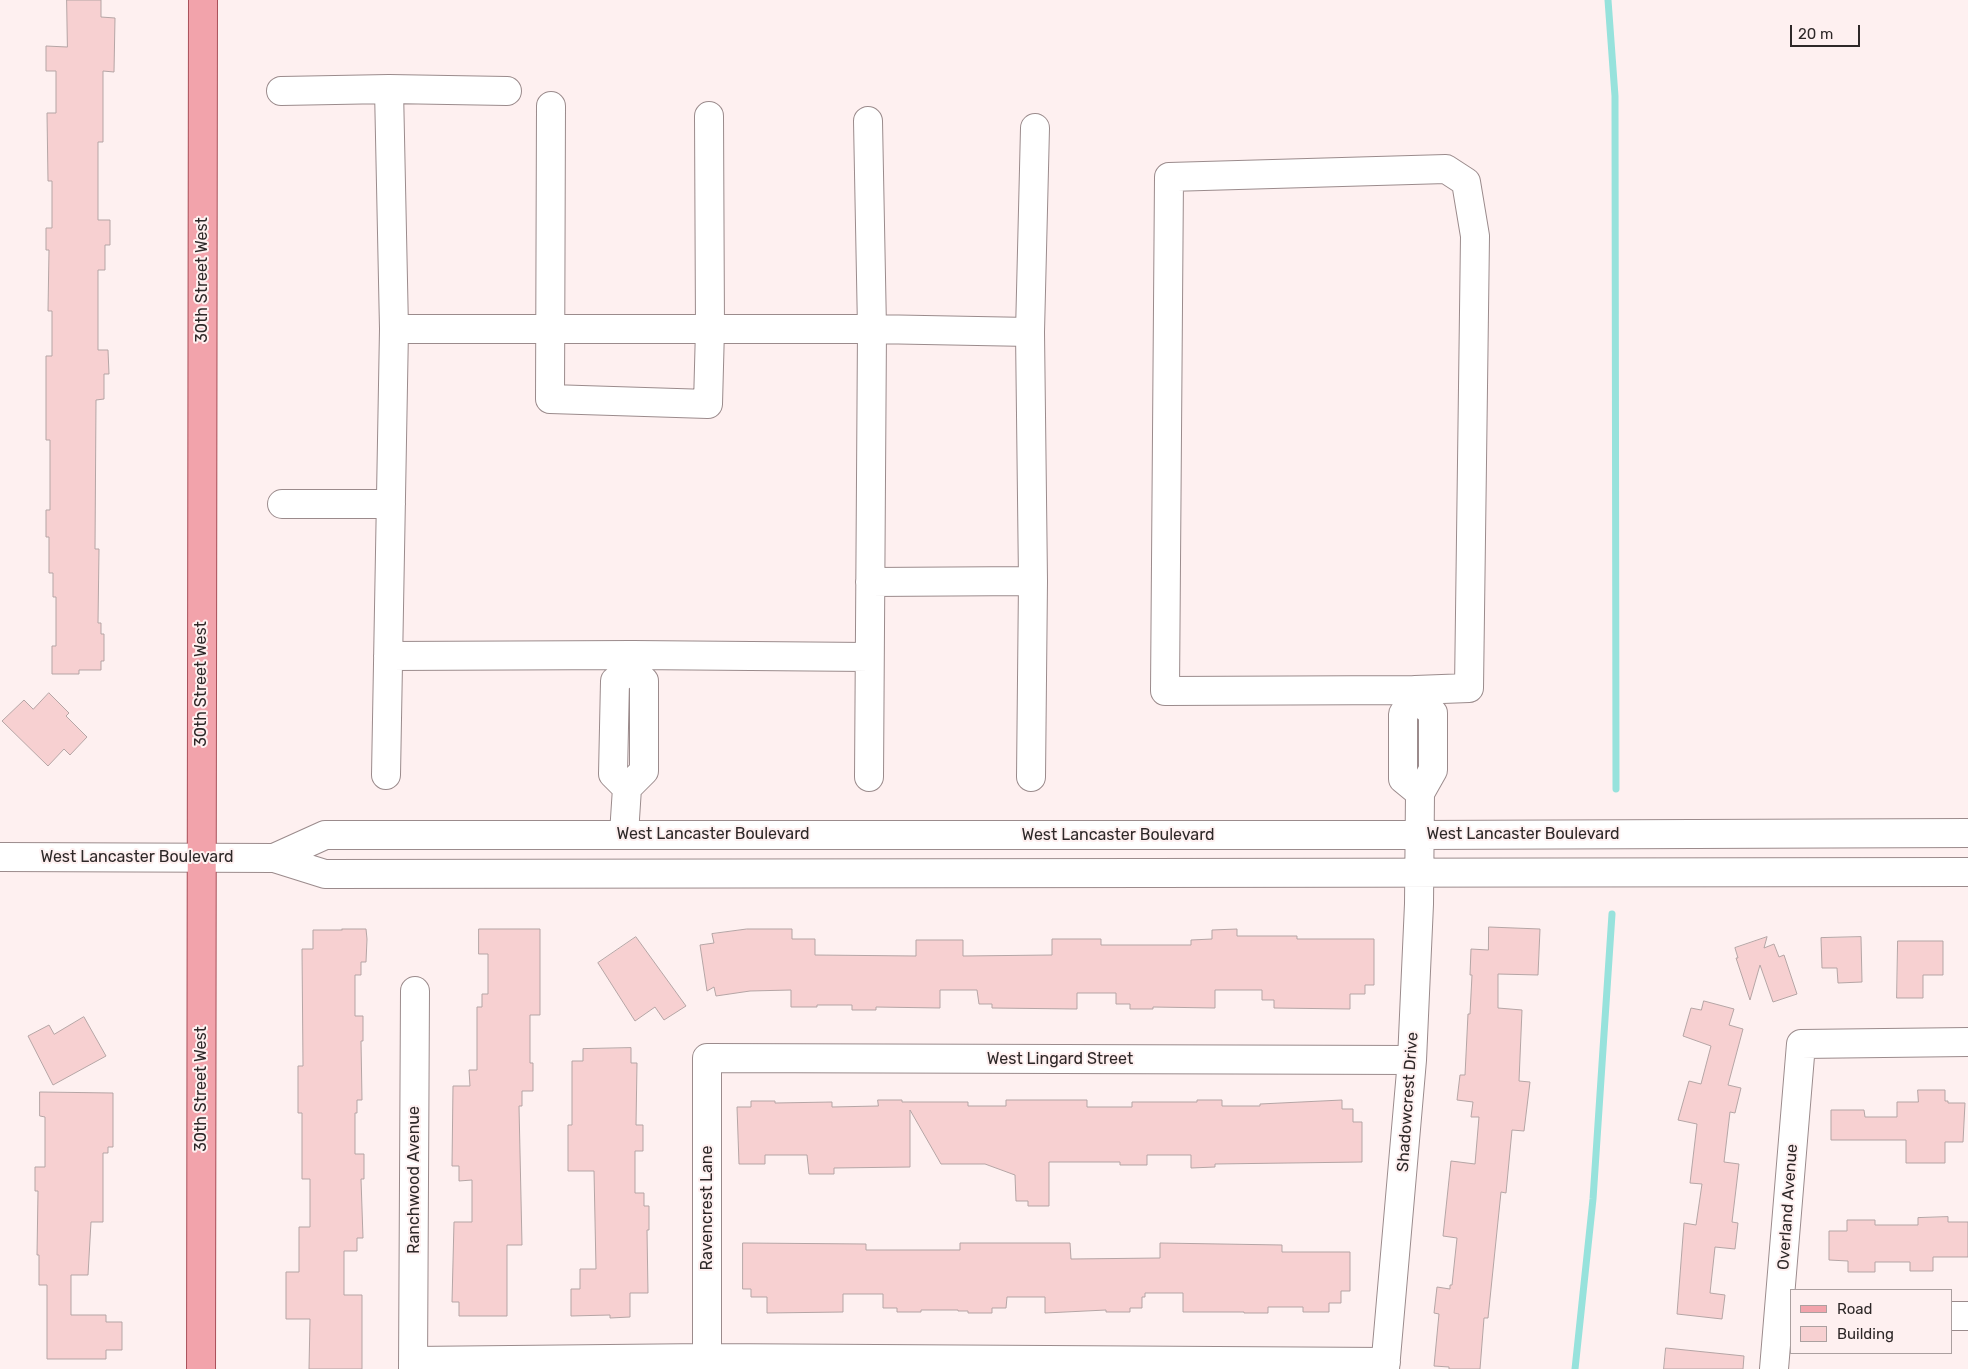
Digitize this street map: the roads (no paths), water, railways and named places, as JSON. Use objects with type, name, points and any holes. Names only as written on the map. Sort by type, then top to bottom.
[{"type":"main road","name":"30th Street West","points":[[201,1369],[203,0]]},
{"type":"street","points":[[386,775],[394,329],[389,89]]},
{"type":"street","points":[[281,90],[507,91]]},
{"type":"street","points":[[551,106],[550,399],[708,404],[710,329],[709,116]]},
{"type":"street","points":[[868,121],[872,330],[869,777]]},
{"type":"street","points":[[1031,777],[1033,581],[1030,332],[1035,128]]},
{"type":"street","points":[[1446,169],[1466,182],[1475,236],[1469,688],[1415,694],[1165,691],[1169,177],[1446,169]]},
{"type":"street","points":[[394,329],[1030,332]]},
{"type":"street","points":[[282,504],[391,504]]},
{"type":"street","points":[[870,582],[1033,581]]},
{"type":"street","points":[[388,656],[632,663],[869,657]]},
{"type":"street","points":[[624,834],[627,788],[644,771],[644,681],[632,663]]},
{"type":"street","name":"Shadowcrest Drive","points":[[1386,1366],[1412,1060],[1420,904],[1420,794],[1433,770],[1433,713],[1415,694]]},
{"type":"street","name":"West Lancaster Boulevard","points":[[274,858],[325,835],[1419,835],[1968,832]]},
{"type":"street","name":"West Lancaster Boulevard","points":[[0,857],[274,858],[325,874],[1968,872]]},
{"type":"street","name":"Ranchwood Avenue","points":[[413,1365],[415,992]]},
{"type":"street","name":"Overland Avenue","points":[[1774,1369],[1786,1315],[1801,1044],[1968,1042]]},
{"type":"street","name":"West Lingard Street","points":[[707,1058],[1412,1060]]},
{"type":"street","name":"Ravencrest Lane","points":[[707,1058],[707,1358]]},
{"type":"street","points":[[1953,1316],[1968,1316]]},
{"type":"street","points":[[413,1365],[707,1358],[1079,1364],[1386,1366]]},
{"type":"waterway","points":[[1608,0],[1615,96],[1616,789]]},
{"type":"waterway","points":[[1575,1369],[1593,1199],[1612,914]]}]
